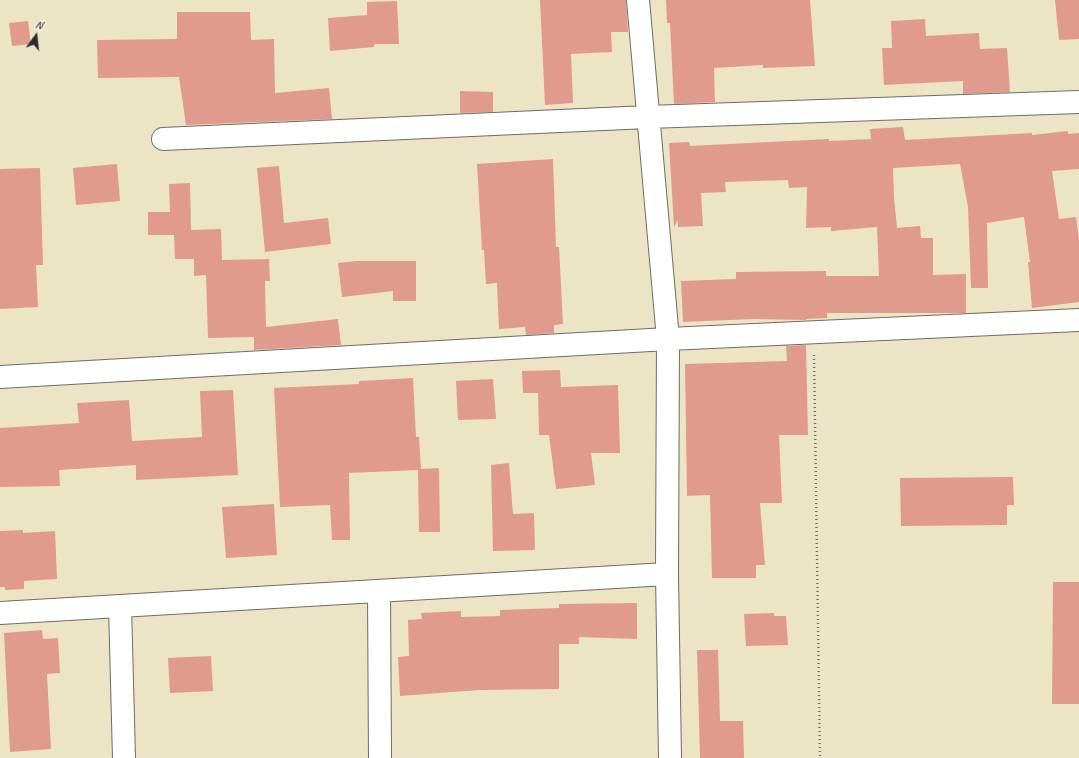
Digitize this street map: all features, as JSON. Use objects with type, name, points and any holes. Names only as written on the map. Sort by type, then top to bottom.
[{"type":"street","points":[[638,0],[668,339],[667,574],[670,758]]},
{"type":"street","points":[[163,139],[648,117],[1079,102]]},
{"type":"street","points":[[0,377],[668,339],[1079,320]]},
{"type":"street","points":[[0,613],[667,574]]},
{"type":"street","points":[[379,591],[380,758]]},
{"type":"street","points":[[120,606],[124,758]]},
{"type":"path","points":[[813,333],[820,758]]},
{"type":"building","points":[[540,0],[626,0],[628,32],[611,32],[612,52],[571,54],[573,103],[545,105]]},
{"type":"building","points":[[666,0],[810,0],[815,66],[763,68],[763,65],[714,68],[715,102],[674,104],[670,23],[667,23]]},
{"type":"building","points":[[1055,0],[1079,0],[1079,39],[1059,40]]},
{"type":"building","points":[[397,1],[399,44],[374,44],[374,47],[330,51],[328,18],[367,15],[367,2]]},
{"type":"building","points":[[177,12],[250,12],[251,40],[274,39],[275,93],[329,88],[332,119],[186,125],[179,77],[98,78],[97,40],[177,39]]},
{"type":"building","points":[[925,19],[926,36],[979,33],[980,49],[1007,48],[1010,92],[963,94],[963,81],[884,85],[882,48],[892,48],[891,21]]},
{"type":"building","points":[[28,21],[31,44],[12,46],[9,23]]},
{"type":"building","points":[[460,91],[493,92],[493,112],[460,113]]},
{"type":"building","points":[[903,127],[905,140],[1032,133],[1032,135],[1068,131],[1068,134],[1079,133],[1079,169],[1052,171],[1059,219],[1076,217],[1079,239],[1079,302],[1032,308],[1028,262],[1030,262],[1024,217],[987,223],[988,288],[971,288],[968,207],[960,164],[893,168],[894,198],[897,228],[920,226],[921,238],[933,238],[933,275],[966,274],[966,313],[827,313],[827,318],[806,320],[753,319],[683,322],[681,281],[736,279],[736,272],[826,271],[826,276],[879,276],[877,227],[831,231],[831,227],[806,228],[807,187],[789,188],[788,180],[725,182],[726,192],[701,193],[703,226],[678,227],[678,220],[674,227],[669,143],[689,142],[690,146],[829,139],[829,141],[871,139],[870,129]]},
{"type":"building","points":[[553,159],[556,247],[559,247],[563,324],[554,325],[554,333],[526,335],[525,327],[499,329],[497,283],[486,284],[484,250],[482,250],[477,164]]},
{"type":"building","points":[[117,164],[120,201],[76,205],[73,168]]},
{"type":"building","points":[[279,166],[284,223],[328,218],[331,244],[265,252],[257,168]]},
{"type":"building","points":[[40,168],[43,265],[36,265],[38,307],[0,309],[0,169]]},
{"type":"building","points":[[190,183],[191,230],[221,229],[222,260],[269,259],[270,281],[265,281],[266,327],[338,319],[341,345],[254,350],[254,337],[208,338],[206,275],[194,276],[194,259],[175,259],[174,235],[148,235],[148,212],[170,212],[169,184]]},
{"type":"building","points":[[357,261],[416,261],[416,301],[393,301],[393,291],[342,297],[338,263]]},
{"type":"building","points":[[806,345],[808,435],[779,435],[782,503],[760,503],[765,565],[756,565],[756,578],[712,578],[710,495],[687,496],[685,364],[787,361],[786,346]]},
{"type":"building","points":[[560,370],[561,387],[618,385],[620,453],[591,453],[595,485],[556,489],[549,435],[539,435],[538,393],[523,393],[522,371]]},
{"type":"building","points":[[413,378],[416,437],[419,437],[421,469],[439,468],[440,532],[419,532],[418,470],[349,473],[350,540],[332,540],[330,505],[280,507],[274,388],[359,384],[359,381]]},
{"type":"building","points":[[493,379],[496,419],[458,420],[456,381]]},
{"type":"building","points":[[233,390],[238,475],[136,480],[136,465],[59,470],[60,486],[0,487],[0,428],[79,423],[77,403],[129,400],[132,441],[202,437],[200,391]]},
{"type":"building","points":[[509,463],[513,514],[534,513],[535,550],[493,551],[491,465]]},
{"type":"building","points":[[1013,477],[1014,505],[1007,505],[1007,525],[901,526],[900,478]]},
{"type":"building","points":[[274,504],[277,555],[226,558],[222,507]]},
{"type":"building","points":[[23,530],[23,533],[55,531],[57,579],[24,581],[24,589],[5,590],[5,587],[0,587],[0,531]]},
{"type":"building","points":[[1053,582],[1079,582],[1079,704],[1052,704]]},
{"type":"building","points":[[637,603],[637,639],[579,637],[579,644],[559,644],[559,689],[479,690],[400,696],[398,657],[409,656],[408,620],[422,619],[421,613],[461,611],[461,617],[500,616],[500,610],[559,608],[559,604]]},
{"type":"building","points":[[774,613],[774,616],[786,616],[788,645],[746,646],[744,614]]},
{"type":"building","points":[[42,630],[43,639],[58,638],[60,673],[47,674],[51,749],[10,752],[4,633]]},
{"type":"building","points":[[697,650],[718,650],[720,721],[743,721],[744,758],[700,758]]},
{"type":"building","points":[[211,656],[213,691],[170,693],[168,658]]}]
